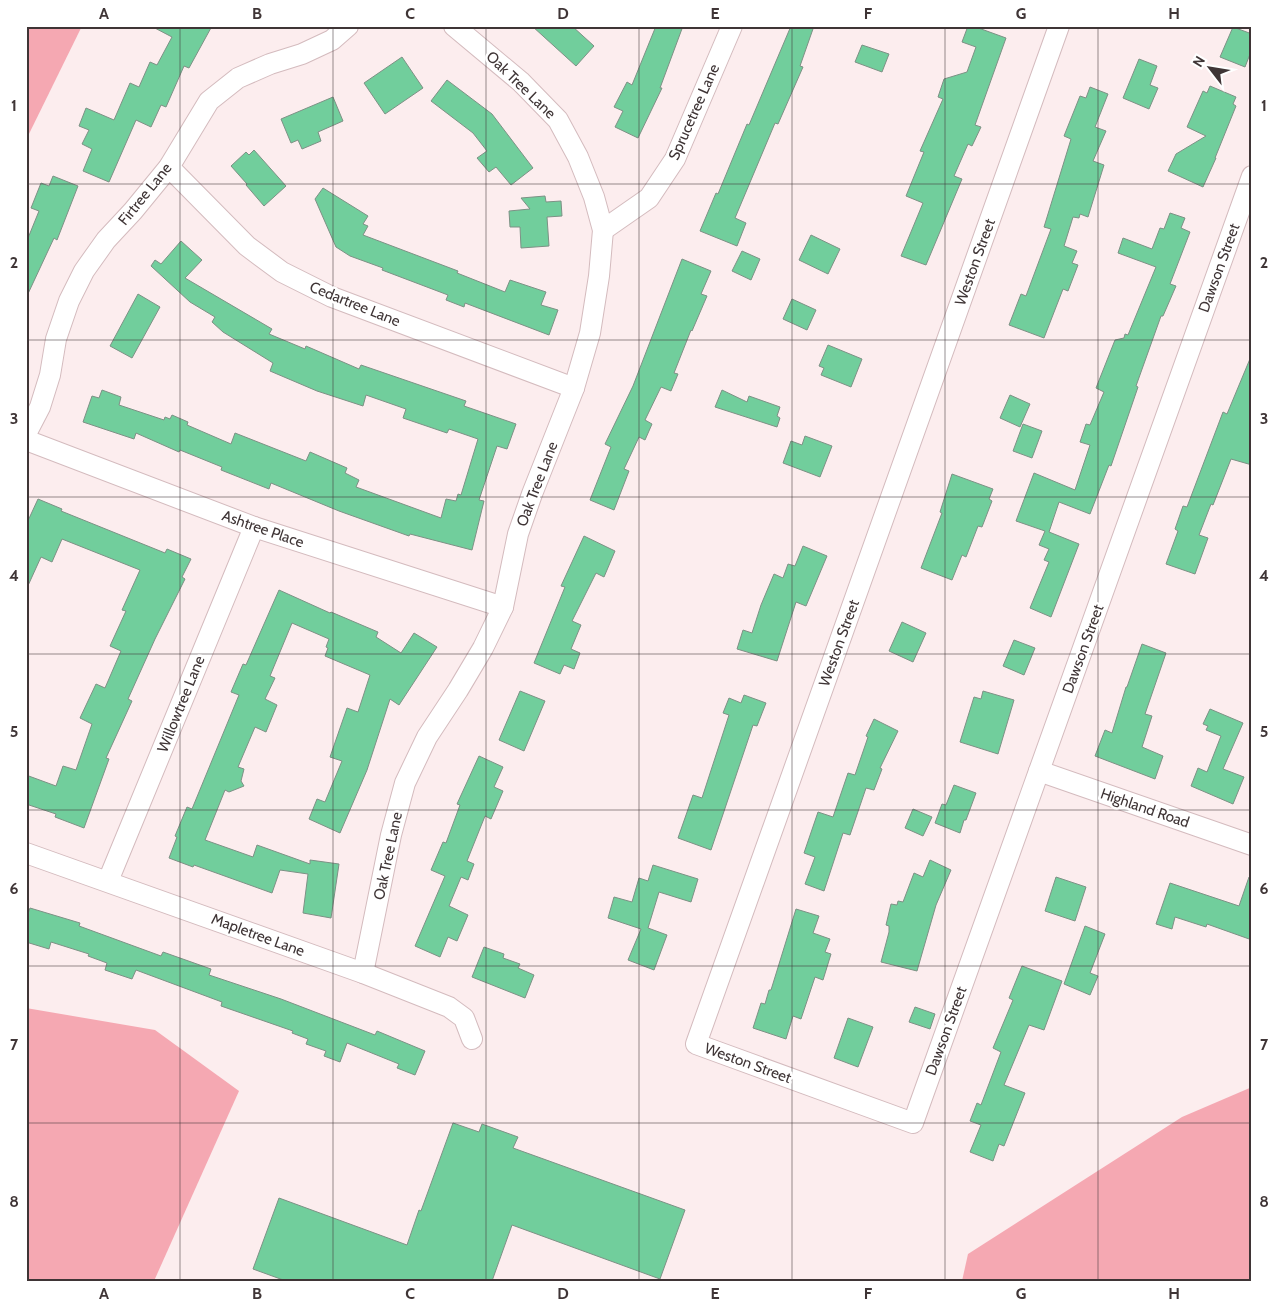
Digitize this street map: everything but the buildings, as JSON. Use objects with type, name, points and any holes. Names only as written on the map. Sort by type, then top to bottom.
[{"type":"street","name":"Firtree Lane","points":[[26,434],[40,407],[50,374],[56,339],[69,301],[84,271],[106,240],[169,167],[209,101],[238,78],[270,64],[302,54],[332,40],[348,26]]},
{"type":"street","name":"Oak Tree Lane","points":[[363,973],[391,834],[405,783],[427,737],[478,656],[503,608],[518,534],[574,388],[590,333],[599,276],[603,230],[594,198],[578,157],[558,120],[521,82],[454,26]]},
{"type":"street","name":"Sprucetree Lane","points":[[603,230],[649,198],[675,159],[732,26]]},
{"type":"street","name":"Weston Street","points":[[913,1123],[696,1044],[1059,26]]},
{"type":"street","name":"Cedartree Lane","points":[[169,167],[247,246],[282,272],[332,297],[574,388]]},
{"type":"street","name":"Dawson Street","points":[[913,1123],[1252,176]]},
{"type":"street","name":"Ashtree Place","points":[[26,440],[254,527],[503,608]]},
{"type":"street","name":"Willowtree Lane","points":[[108,881],[254,527]]},
{"type":"street","name":"Highland Road","points":[[1039,771],[1252,845]]},
{"type":"street","name":"Mapletree Lane","points":[[26,853],[363,973],[449,1007],[464,1018],[472,1039]]},
{"type":"shaded area","points":[[26,26],[82,26],[26,140]]},
{"type":"shaded area","points":[[26,1008],[155,1030],[239,1091],[154,1281],[26,1281]]},
{"type":"shaded area","points":[[1252,1087],[1252,1281],[962,1281],[968,1254],[1182,1117]]}]
